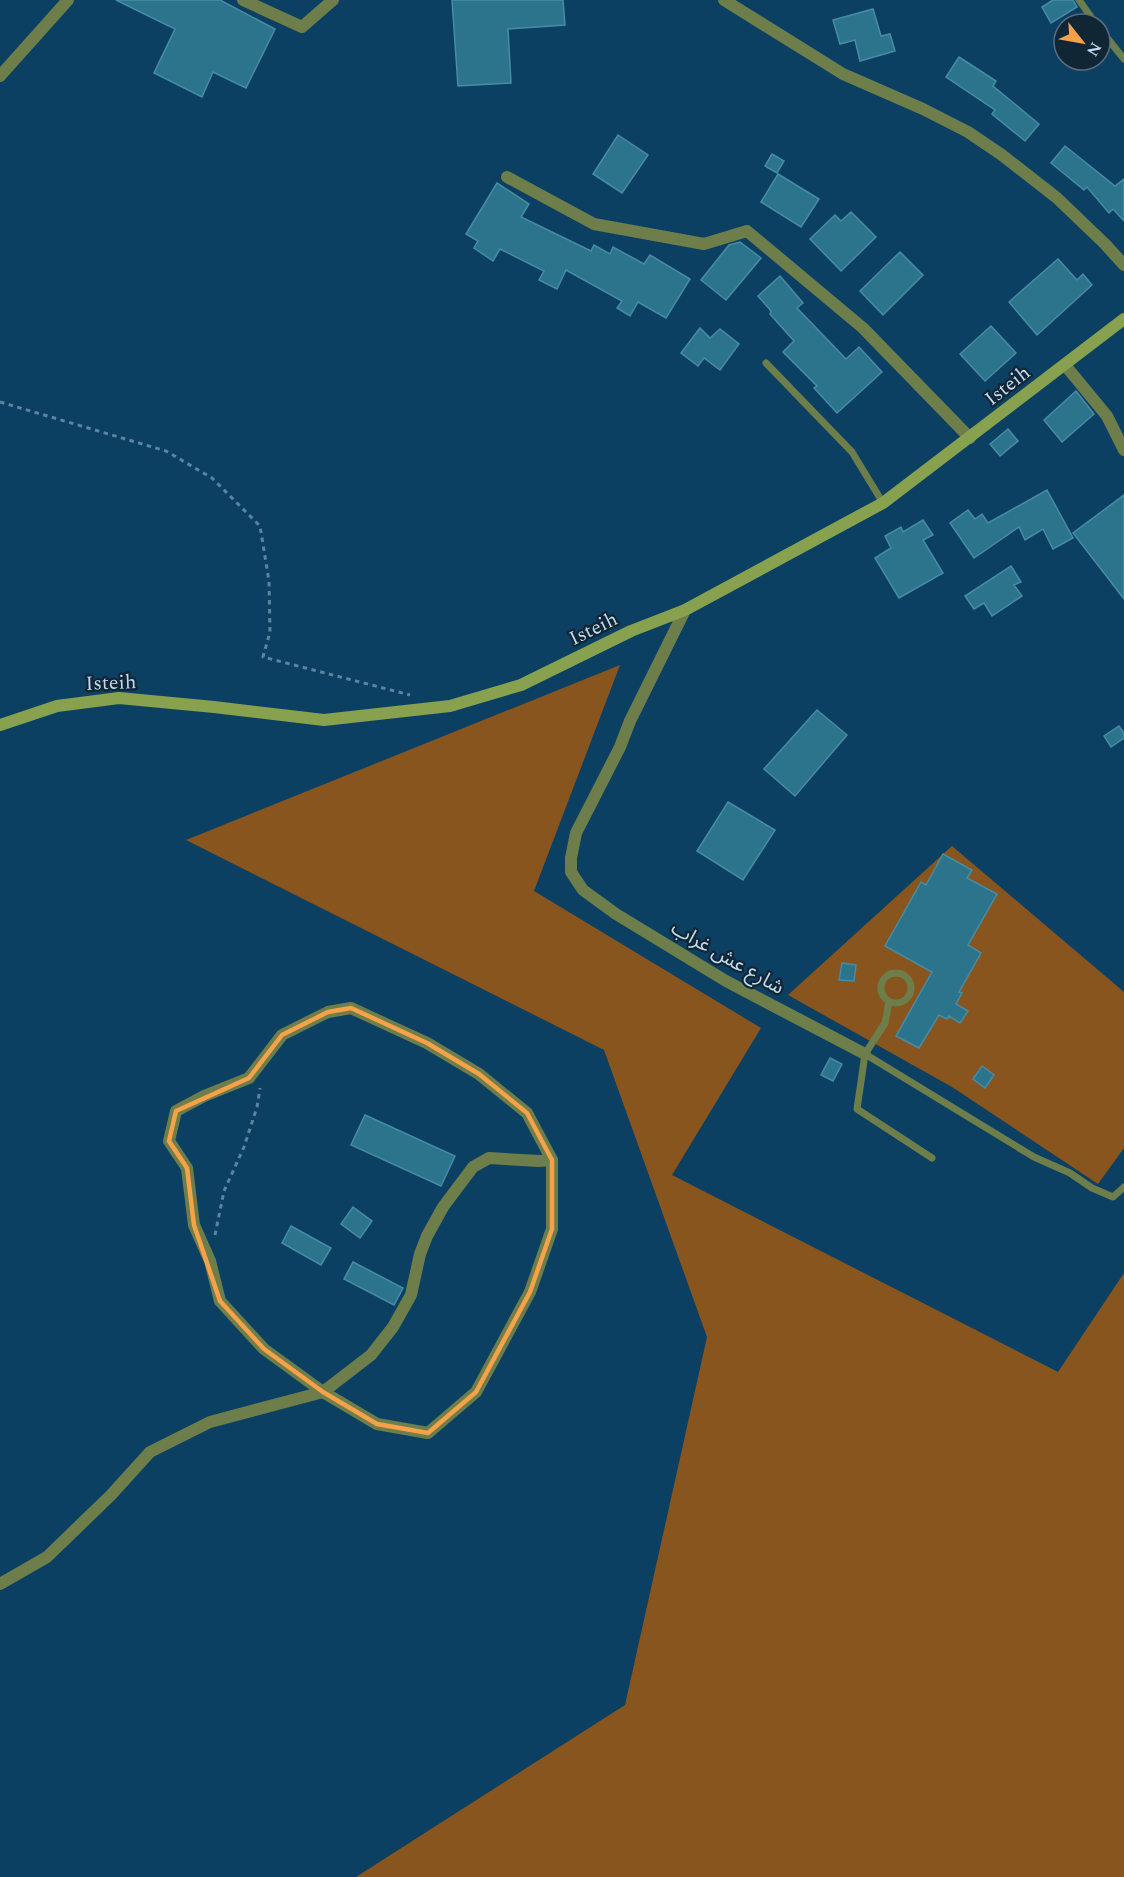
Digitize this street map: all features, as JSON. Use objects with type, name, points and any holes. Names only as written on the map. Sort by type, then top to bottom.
[{"type":"street","points":[[0,76],[68,0]]},
{"type":"street","points":[[243,0],[302,27],[333,0]]},
{"type":"street","points":[[724,0],[843,74],[923,109],[968,132],[1057,198],[1124,265]]},
{"type":"street","points":[[507,177],[594,224],[704,244],[747,231],[863,328],[970,438]]},
{"type":"street","name":"Isteih","points":[[0,725],[57,706],[119,698],[324,720],[450,706],[521,685],[631,631],[685,610],[883,503],[1124,319]]},
{"type":"street","points":[[1065,365],[1107,416],[1124,450]]},
{"type":"street","name":"شارع عش غراب","points":[[685,610],[576,833],[571,858],[571,873],[583,890],[616,914],[726,981],[865,1054]]},
{"type":"street","points":[[351,1008],[427,1043],[479,1074],[527,1113],[552,1160],[552,1229],[530,1292],[476,1392],[428,1433],[377,1424],[323,1392],[264,1349],[220,1301],[210,1261],[194,1225],[187,1168],[169,1141],[176,1111],[204,1096],[249,1078],[282,1035],[328,1012],[351,1008]]},
{"type":"street","points":[[0,1584],[47,1557],[111,1495],[150,1452],[210,1422],[323,1392],[371,1355],[393,1328],[411,1295],[427,1236],[443,1207],[473,1167],[489,1158],[552,1160]]},
{"type":"lane","points":[[1112,44],[1124,59]]},
{"type":"lane","points":[[766,363],[852,452],[883,503]]},
{"type":"lane","points":[[898,973],[903,975],[910,982],[910,993],[904,1001],[889,1002],[882,996],[882,982],[889,975],[898,973]]},
{"type":"lane","points":[[889,1002],[885,1023],[865,1054],[857,1109],[932,1158]]},
{"type":"lane","name":"شارع عش غراب","points":[[865,1054],[1025,1151],[1070,1173],[1092,1188],[1113,1197],[1124,1187]]},
{"type":"path","points":[[0,402],[166,450],[212,478],[260,526],[269,581],[270,632],[263,657],[417,697]]},
{"type":"path","points":[[210,1261],[224,1191],[244,1147],[257,1107],[260,1086]]},
{"type":"highlighted area","points":[[351,1008],[427,1043],[479,1074],[527,1113],[552,1160],[552,1229],[530,1292],[476,1392],[428,1433],[377,1424],[323,1392],[264,1349],[220,1301],[194,1225],[187,1168],[169,1141],[176,1111],[249,1078],[282,1035],[328,1012]]},
{"type":"shaded area","points":[[620,665],[534,891],[761,1028],[672,1175],[1058,1372],[1124,1273],[1124,1877],[356,1877],[625,1705],[707,1337],[604,1050],[186,840]]},
{"type":"shaded area","points":[[952,846],[1124,992],[1124,1148],[1098,1184],[952,1087],[788,995]]},
{"type":"building","points":[[116,0],[220,0],[275,29],[246,88],[213,72],[202,97],[154,73],[175,29]]},
{"type":"building","points":[[452,0],[563,0],[565,25],[508,29],[511,83],[458,86]]},
{"type":"building","points":[[1053,0],[1073,0],[1077,7],[1069,12],[1052,12],[1051,23],[1042,7]]},
{"type":"building","points":[[873,9],[881,36],[890,34],[895,51],[860,61],[855,40],[840,44],[833,20]]},
{"type":"building","points":[[959,57],[996,81],[993,86],[1039,124],[1025,141],[992,114],[995,110],[946,77]]},
{"type":"building","points":[[618,135],[648,155],[622,193],[593,174]]},
{"type":"building","points":[[1065,146],[1115,186],[1124,179],[1124,221],[1113,209],[1109,213],[1087,187],[1084,190],[1051,163]]},
{"type":"building","points":[[772,154],[784,161],[777,173],[765,166]]},
{"type":"building","points":[[778,174],[819,199],[801,227],[761,202]]},
{"type":"building","points":[[497,183],[529,204],[521,217],[591,251],[594,245],[610,254],[613,247],[644,264],[650,255],[690,279],[666,318],[638,302],[630,316],[617,308],[622,301],[566,270],[557,289],[539,280],[544,271],[500,249],[493,261],[474,248],[478,241],[466,234]]},
{"type":"building","points":[[851,212],[876,237],[841,271],[810,239],[835,215],[841,221]]},
{"type":"building","points":[[740,242],[761,258],[726,300],[701,280],[729,245]]},
{"type":"building","points":[[900,252],[923,275],[883,315],[860,291]]},
{"type":"building","points":[[1058,259],[1077,280],[1083,274],[1092,285],[1037,335],[1009,302]]},
{"type":"building","points":[[780,276],[803,303],[797,308],[846,359],[859,347],[882,372],[837,413],[814,388],[817,386],[783,352],[794,341],[770,314],[771,311],[758,296]]},
{"type":"building","points":[[991,326],[1016,353],[985,381],[960,354]]},
{"type":"building","points":[[700,328],[710,338],[720,329],[739,344],[720,370],[704,358],[698,366],[681,353]]},
{"type":"building","points":[[1076,391],[1094,414],[1062,442],[1044,420]]},
{"type":"building","points":[[1008,429],[1018,441],[1000,456],[990,444]]},
{"type":"building","points":[[1047,490],[1073,538],[1053,549],[1043,529],[1025,540],[1019,527],[974,558],[950,523],[968,510],[975,519],[982,514],[988,523]]},
{"type":"building","points":[[1124,495],[1124,599],[1073,533]]},
{"type":"building","points":[[923,520],[933,535],[923,540],[943,573],[899,598],[875,558],[891,548],[885,536],[901,527],[903,532]]},
{"type":"building","points":[[1011,566],[1021,582],[1014,585],[1022,596],[992,616],[984,603],[974,609],[965,596]]},
{"type":"building","points":[[817,710],[847,735],[795,796],[764,769]]},
{"type":"building","points":[[1119,726],[1124,733],[1124,738],[1111,747],[1104,736]]},
{"type":"building","points":[[728,802],[775,830],[743,880],[697,851]]},
{"type":"building","points":[[943,854],[972,870],[967,878],[997,894],[968,945],[981,953],[959,992],[962,993],[956,1004],[968,1011],[960,1023],[949,1016],[947,1019],[939,1015],[919,1048],[896,1036],[932,972],[885,946],[921,882],[926,885]]},
{"type":"building","points":[[842,963],[856,965],[854,981],[839,980]]},
{"type":"building","points":[[830,1058],[842,1064],[833,1081],[821,1075]]},
{"type":"building","points":[[982,1066],[994,1075],[985,1088],[973,1079]]},
{"type":"building","points":[[365,1115],[455,1156],[441,1186],[351,1145]]},
{"type":"building","points":[[353,1207],[372,1221],[360,1238],[341,1224]]},
{"type":"building","points":[[291,1226],[331,1248],[321,1265],[282,1243]]},
{"type":"building","points":[[353,1262],[403,1288],[394,1305],[344,1279]]}]
